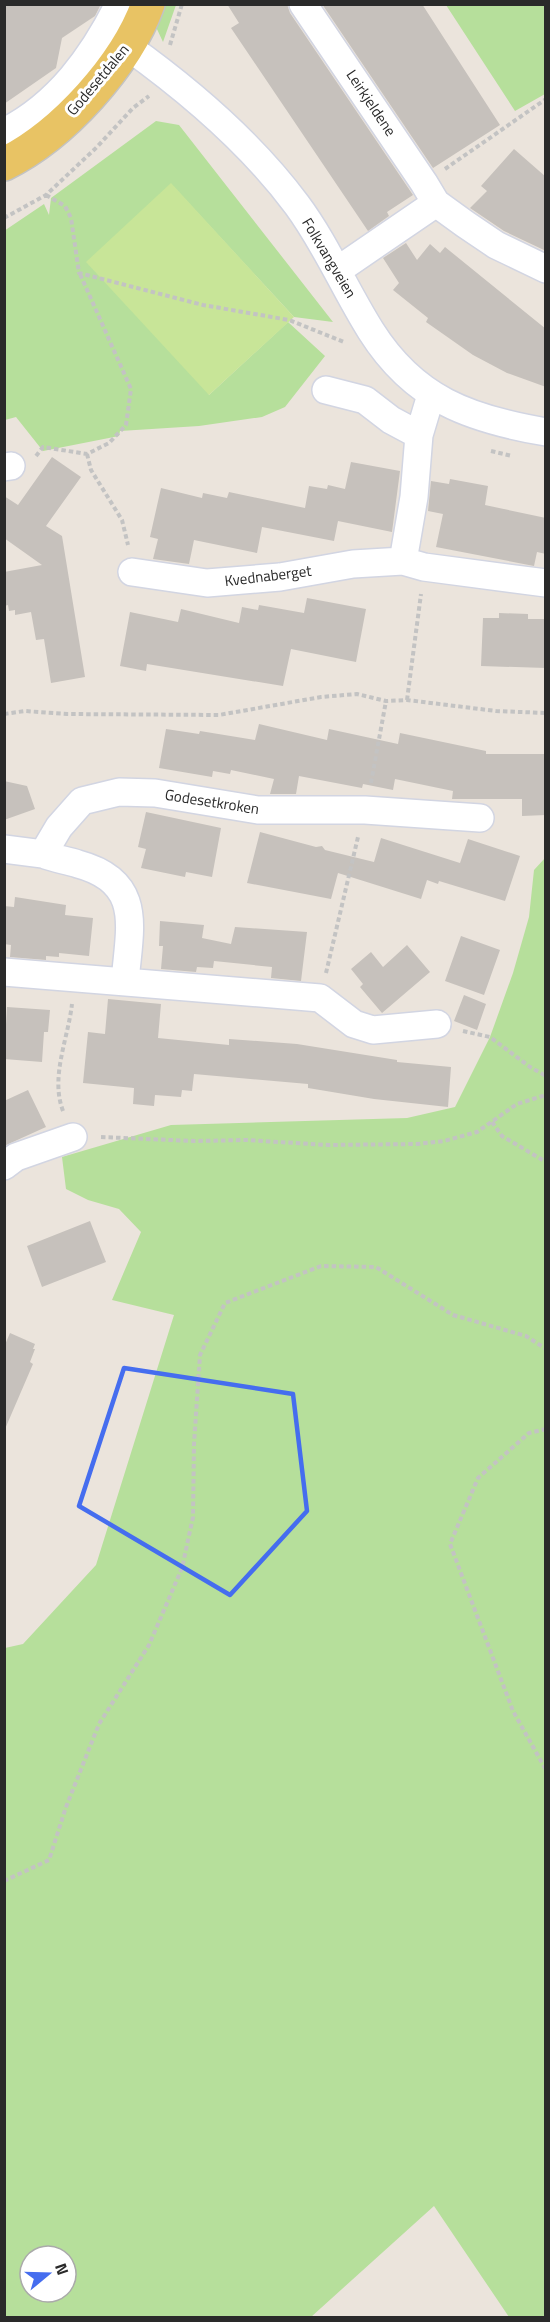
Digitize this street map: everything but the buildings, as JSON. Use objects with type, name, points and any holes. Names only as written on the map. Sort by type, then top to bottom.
[{"type":"main road","name":"Godesetdalen","points":[[4,164],[36,144],[91,94],[128,46],[148,4]]},
{"type":"street","points":[[4,132],[44,106],[76,74],[101,40],[119,4]]},
{"type":"street","name":"Leirkjeldene","points":[[303,4],[430,193],[496,245],[546,269]]},
{"type":"street","name":"Folkvangveien","points":[[128,46],[207,111],[260,161],[297,206],[338,270],[370,330],[391,358],[431,395],[475,416],[509,426],[546,432]]},
{"type":"street","points":[[338,270],[430,193]]},
{"type":"street","points":[[326,390],[365,400],[391,420],[419,435]]},
{"type":"street","points":[[414,564],[414,497],[419,435],[431,395]]},
{"type":"street","name":"Kvednaberget","points":[[132,572],[207,583],[280,577],[353,564],[414,564],[546,583]]},
{"type":"street","name":"Godesetkroken","points":[[43,854],[59,827],[82,801],[119,792],[155,792],[258,810],[365,810],[480,818]]},
{"type":"street","points":[[4,849],[43,854],[79,864],[101,873],[124,893],[130,913],[125,982]]},
{"type":"street","points":[[4,972],[320,998],[354,1024],[373,1030],[437,1024]]},
{"type":"street","points":[[4,1166],[16,1158],[73,1137]]},
{"type":"path","points":[[4,218],[46,195],[97,147],[133,108],[149,96]]},
{"type":"path","points":[[430,193],[546,99]]},
{"type":"path","points":[[8,466],[36,457],[43,447],[87,454],[109,443],[126,425],[131,389],[79,273],[71,218],[65,206],[46,195]]},
{"type":"path","points":[[79,273],[203,305],[290,320],[354,345]]},
{"type":"path","points":[[87,454],[92,470],[122,520],[132,572]]},
{"type":"path","points":[[407,700],[414,564]]},
{"type":"path","points":[[4,714],[24,711],[67,714],[219,715],[321,697],[357,694],[386,701],[407,700],[496,711],[546,713]]},
{"type":"path","points":[[320,998],[365,810],[386,701]]},
{"type":"path","points":[[70,1023],[58,1077],[57,1097],[73,1137],[194,1141],[246,1140],[328,1145],[417,1144],[444,1141],[477,1132],[517,1104],[546,1095]]},
{"type":"path","points":[[437,1024],[490,1037],[546,1076]]},
{"type":"path","points":[[492,1122],[502,1136],[546,1162]]},
{"type":"path","points":[[4,1881],[49,1860],[66,1807],[99,1724],[149,1645],[182,1568],[193,1517],[194,1444],[200,1355],[225,1303],[321,1266],[376,1267],[453,1315],[526,1336],[546,1348]]},
{"type":"path","points":[[546,1429],[529,1433],[478,1478],[450,1544],[513,1711],[546,1770]]},
{"type":"highlighted area","points":[[124,1368],[293,1394],[307,1511],[230,1595],[79,1506]]},
{"type":"green space","points":[[162,5],[176,5],[163,42],[156,27]]},
{"type":"green space","points":[[446,5],[545,5],[545,94],[515,111]]},
{"type":"green space","points":[[156,121],[179,125],[333,322],[294,317],[171,184],[209,395],[288,322],[325,356],[285,407],[262,417],[199,426],[120,431],[119,436],[43,451],[16,417],[5,420],[4,231],[44,204],[49,215],[51,198]]},
{"type":"green space","points":[[171,183],[294,317],[209,395],[86,262]]},
{"type":"green space","points":[[545,858],[545,2317],[509,2317],[434,2206],[311,2317],[5,2317],[5,1648],[23,1644],[96,1565],[174,1315],[112,1300],[141,1232],[119,1209],[88,1200],[66,1189],[62,1157],[171,1125],[407,1118],[455,1107],[490,1037],[513,973],[529,917],[534,870]]}]
